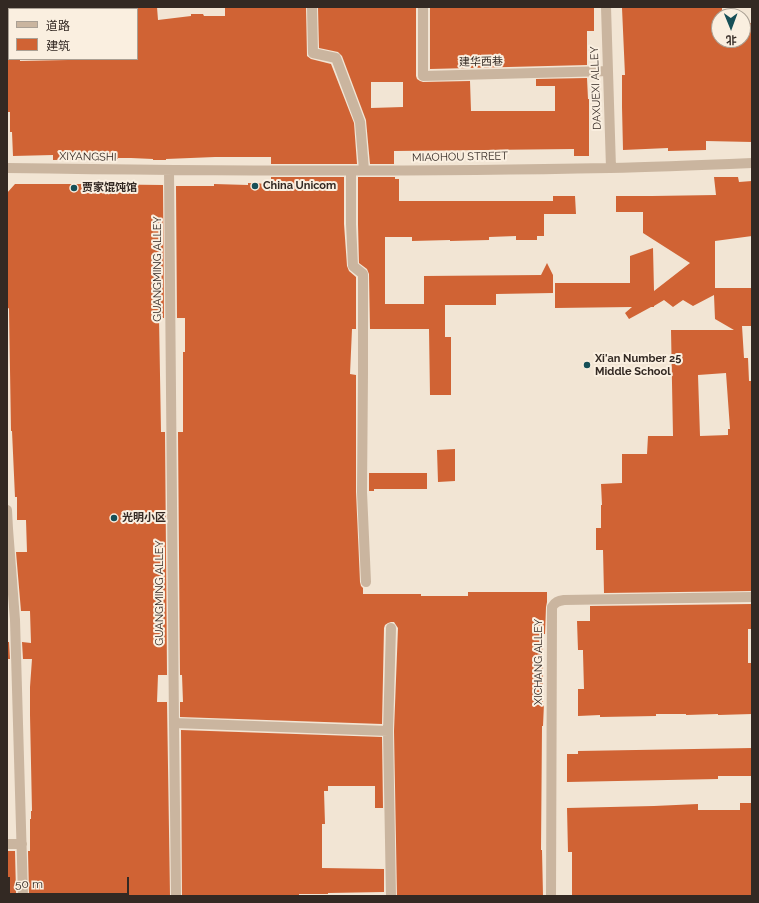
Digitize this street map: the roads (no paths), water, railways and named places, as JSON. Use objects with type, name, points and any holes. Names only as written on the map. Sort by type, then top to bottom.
[{"type":"street","points":[[312,7],[313,54],[336,58],[360,122],[364,170]]},
{"type":"street","name":"建华西巷","points":[[422,7],[423,76],[608,71]]},
{"type":"street","name":"DAXUEXI ALLEY","points":[[606,7],[611,168]]},
{"type":"street","name":"MIAOHOU STREET","points":[[169,171],[351,171],[611,168],[752,163]]},
{"type":"street","name":"XIYANGSHI","points":[[7,168],[169,171]]},
{"type":"street","name":"GUANGMING ALLEY","points":[[169,171],[176,896]]},
{"type":"street","points":[[351,171],[353,266],[363,274],[362,492],[366,582]]},
{"type":"street","points":[[7,510],[7,529],[14,620],[23,896]]},
{"type":"street","name":"XICHANG ALLEY","points":[[550,896],[553,604],[564,600],[752,597]]},
{"type":"street","points":[[391,628],[388,731],[391,896]]},
{"type":"street","points":[[174,723],[388,731]]},
{"type":"street","points":[[7,844],[22,844]]},
{"type":"place","name":"China Unicom","points":[[255,186]]},
{"type":"place","name":"贾家馄饨馆","points":[[74,188]]},
{"type":"place","name":"Xi'an Number 25 Middle School","points":[[587,365]]},
{"type":"place","name":"光明小区","points":[[114,518]]}]
